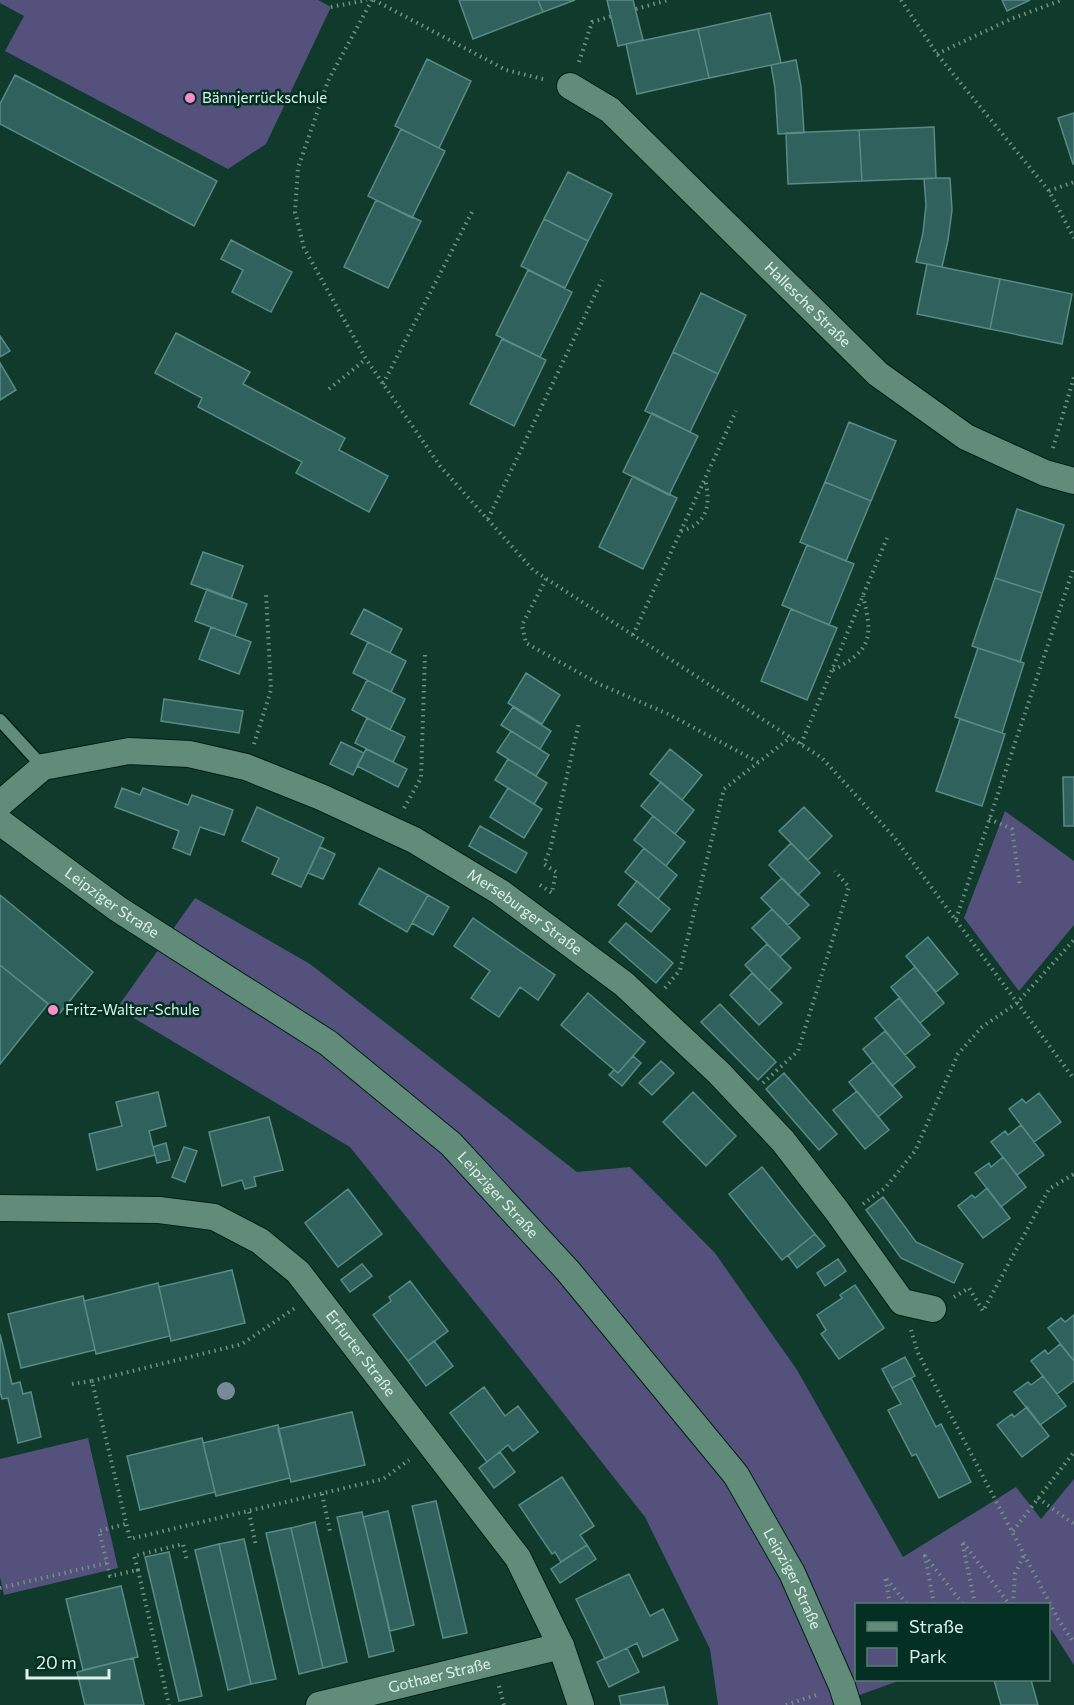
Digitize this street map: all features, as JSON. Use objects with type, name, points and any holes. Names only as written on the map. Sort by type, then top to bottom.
[{"type":"street","name":"Hallesche Straße","points":[[570,86],[610,110],[878,374],[966,437],[1045,473],[1074,481]]},
{"type":"street","name":"Merseburger Straße","points":[[43,767],[129,751],[189,754],[246,767],[321,797],[414,840],[500,892],[624,984],[719,1073],[783,1141],[837,1210],[902,1302]]},
{"type":"street","points":[[0,804],[43,767]]},
{"type":"street","name":"Leipziger Straße","points":[[0,822],[118,909],[328,1043],[451,1144],[568,1271],[736,1475],[792,1573],[842,1686],[848,1705]]},
{"type":"street","name":"Erfurter Straße","points":[[0,1208],[159,1210],[214,1217],[260,1241],[298,1272],[518,1558],[561,1646],[580,1705]]},
{"type":"street","points":[[902,1302],[933,1309]]},
{"type":"street","name":"Gothaer Straße","points":[[319,1705],[561,1646]]},
{"type":"lane","points":[[0,720],[43,767]]},
{"type":"path","points":[[331,7],[367,0]]},
{"type":"path","points":[[612,16],[592,22],[570,86],[506,70],[373,0],[327,81],[298,168],[295,212],[304,248],[366,359],[440,466],[533,570],[822,758],[894,837],[1074,1079]]},
{"type":"path","points":[[636,9],[668,0]]},
{"type":"path","points":[[901,0],[937,54],[1049,191],[1074,238]]},
{"type":"path","points":[[937,54],[1011,19],[1062,0]]},
{"type":"path","points":[[1049,191],[1074,182]]},
{"type":"path","points":[[383,384],[473,210]]},
{"type":"path","points":[[488,519],[602,280]]},
{"type":"path","points":[[329,389],[366,359]]},
{"type":"path","points":[[1045,473],[1074,377]]},
{"type":"path","points":[[633,635],[736,411]]},
{"type":"path","points":[[681,531],[700,523],[706,511],[708,500],[705,478]]},
{"type":"path","points":[[801,744],[887,538]]},
{"type":"path","points":[[956,919],[1074,567]]},
{"type":"path","points":[[546,579],[522,625],[526,643],[599,684],[668,714],[758,762]]},
{"type":"path","points":[[254,743],[271,690],[266,593]]},
{"type":"path","points":[[832,670],[848,662],[867,644],[869,620],[863,596]]},
{"type":"path","points":[[403,810],[421,778],[425,654]]},
{"type":"path","points":[[532,881],[552,893],[556,872],[544,864],[550,850],[579,723]]},
{"type":"path","points":[[660,994],[680,970],[724,789],[791,737]]},
{"type":"path","points":[[990,819],[1012,829],[1020,887]]},
{"type":"path","points":[[756,1089],[798,1051],[849,887],[835,871]]},
{"type":"path","points":[[861,1206],[885,1188],[915,1151],[958,1054],[982,1027],[1017,1003],[1074,940]]},
{"type":"path","points":[[969,1288],[983,1311],[1049,1189],[1074,1174]]},
{"type":"path","points":[[72,1384],[242,1344],[315,1295]]},
{"type":"path","points":[[902,1302],[918,1353],[1050,1603]]},
{"type":"path","points":[[92,1380],[130,1539],[383,1479],[430,1443]]},
{"type":"path","points":[[1013,1531],[1074,1452]]},
{"type":"path","points":[[322,1494],[330,1531]]},
{"type":"path","points":[[1038,1498],[1074,1524]]},
{"type":"path","points":[[249,1512],[256,1546]]},
{"type":"path","points":[[125,1524],[99,1531],[110,1576],[138,1570]]},
{"type":"path","points":[[975,1603],[962,1541],[1009,1603]]},
{"type":"path","points":[[169,1705],[134,1556],[183,1544],[187,1561]]},
{"type":"path","points":[[1011,1603],[1015,1574],[1025,1554]]},
{"type":"path","points":[[934,1603],[925,1556],[961,1603]]},
{"type":"path","points":[[0,1588],[107,1563]]},
{"type":"path","points":[[890,1603],[885,1577],[905,1603]]},
{"type":"path","points":[[1050,1603],[1074,1643]]},
{"type":"path","points":[[501,1693],[504,1705]]},
{"type":"green space","name":"Bännjerrückschule","points":[[0,0],[318,0],[331,7],[266,144],[228,169],[5,51],[24,16],[0,3]]},
{"type":"green space","points":[[1005,811],[1074,861],[1074,925],[1019,991],[964,918]]},
{"type":"green space","points":[[195,898],[310,964],[577,1172],[630,1167],[715,1253],[797,1370],[903,1557],[1016,1487],[1041,1519],[1074,1479],[1074,1665],[1050,1628],[1050,1603],[855,1603],[855,1681],[898,1681],[832,1705],[718,1705],[710,1649],[645,1517],[350,1147],[117,1008]]},
{"type":"green space","points":[[88,1438],[118,1568],[4,1595],[0,1577],[0,1459]]},
{"type":"building","points":[[459,0],[538,0],[543,12],[473,39]]},
{"type":"building","points":[[538,0],[575,0],[543,12]]},
{"type":"building","points":[[607,0],[633,0],[643,40],[618,46]]},
{"type":"building","points":[[1002,0],[1030,0],[1007,11]]},
{"type":"building","points":[[770,13],[781,63],[709,78],[698,29]]},
{"type":"building","points":[[698,29],[709,78],[637,94],[626,44]]},
{"type":"building","points":[[427,59],[471,81],[439,148],[395,126]]},
{"type":"building","points":[[796,60],[801,86],[804,133],[778,134],[771,65]]},
{"type":"building","points":[[15,75],[217,181],[194,226],[0,124],[0,104]]},
{"type":"building","points":[[1074,113],[1074,164],[1073,164],[1058,118]]},
{"type":"building","points":[[934,127],[936,178],[862,181],[859,130]]},
{"type":"building","points":[[401,129],[445,151],[412,218],[368,196]]},
{"type":"building","points":[[859,130],[862,181],[788,184],[786,133]]},
{"type":"building","points":[[568,172],[612,194],[588,241],[544,219]]},
{"type":"building","points":[[950,178],[952,210],[942,267],[916,262],[923,233],[926,205],[924,179]]},
{"type":"building","points":[[376,200],[421,221],[388,288],[344,267]]},
{"type":"building","points":[[544,219],[588,241],[565,288],[521,266]]},
{"type":"building","points":[[231,240],[292,272],[271,312],[232,292],[243,270],[221,259]]},
{"type":"building","points":[[927,264],[1000,279],[990,329],[917,314]]},
{"type":"building","points":[[528,270],[572,292],[540,357],[496,335]]},
{"type":"building","points":[[1000,279],[1072,294],[1062,344],[990,329]]},
{"type":"building","points":[[701,293],[746,315],[718,374],[673,352]]},
{"type":"building","points":[[176,333],[250,372],[243,384],[345,438],[339,450],[388,476],[369,512],[296,473],[302,462],[198,407],[202,398],[155,373]]},
{"type":"building","points":[[0,336],[10,351],[0,357]]},
{"type":"building","points":[[502,339],[546,360],[514,426],[470,404]]},
{"type":"building","points":[[673,352],[718,374],[690,432],[645,411]]},
{"type":"building","points":[[0,363],[16,390],[0,400]]},
{"type":"building","points":[[652,413],[698,436],[669,495],[623,472]]},
{"type":"building","points":[[849,422],[896,441],[871,501],[825,482]]},
{"type":"building","points":[[633,476],[677,498],[643,569],[599,547]]},
{"type":"building","points":[[825,482],[871,501],[846,561],[800,542]]},
{"type":"building","points":[[1017,509],[1064,525],[1042,593],[995,578]]},
{"type":"building","points":[[807,545],[854,564],[829,625],[782,605]]},
{"type":"building","points":[[203,552],[243,566],[231,599],[191,584]]},
{"type":"building","points":[[995,578],[1042,593],[1020,662],[972,646]]},
{"type":"building","points":[[207,589],[247,604],[235,636],[195,621]]},
{"type":"building","points":[[364,609],[402,629],[390,653],[351,634]]},
{"type":"building","points":[[791,609],[837,628],[807,700],[761,681]]},
{"type":"building","points":[[211,627],[251,642],[239,674],[199,659]]},
{"type":"building","points":[[368,642],[406,661],[391,692],[353,673]]},
{"type":"building","points":[[978,648],[1024,663],[1002,733],[955,717]]},
{"type":"building","points":[[526,673],[560,695],[542,724],[508,703]]},
{"type":"building","points":[[367,680],[405,699],[390,730],[352,710]]},
{"type":"building","points":[[164,699],[243,711],[239,733],[161,721]]},
{"type":"building","points":[[513,707],[551,731],[540,749],[501,725]]},
{"type":"building","points":[[367,718],[405,737],[393,762],[355,743]]},
{"type":"building","points":[[960,719],[1005,734],[982,806],[936,791]]},
{"type":"building","points":[[511,731],[549,755],[536,776],[497,752]]},
{"type":"building","points":[[341,742],[364,753],[353,775],[330,764]]},
{"type":"building","points":[[366,749],[407,769],[398,787],[357,766]]},
{"type":"building","points":[[670,749],[702,775],[682,800],[650,774]]},
{"type":"building","points":[[508,759],[547,783],[534,804],[495,780]]},
{"type":"building","points":[[1063,777],[1074,777],[1074,826],[1064,826]]},
{"type":"building","points":[[661,782],[694,810],[675,834],[641,806]]},
{"type":"building","points":[[122,788],[140,795],[143,788],[188,805],[192,795],[233,810],[224,835],[200,827],[190,855],[173,848],[179,831],[115,807]]},
{"type":"building","points":[[508,788],[542,809],[524,838],[490,817]]},
{"type":"building","points":[[257,807],[324,838],[301,887],[272,874],[279,858],[242,841]]},
{"type":"building","points":[[804,807],[832,836],[808,860],[779,831]]},
{"type":"building","points":[[653,816],[685,842],[666,866],[634,840]]},
{"type":"building","points":[[480,826],[527,853],[516,873],[469,846]]},
{"type":"building","points":[[791,843],[820,873],[798,895],[769,865]]},
{"type":"building","points":[[320,847],[335,854],[323,879],[308,873]]},
{"type":"building","points":[[644,848],[677,875],[658,899],[625,872]]},
{"type":"building","points":[[379,868],[428,895],[407,932],[359,904]]},
{"type":"building","points":[[782,878],[809,905],[788,925],[761,898]]},
{"type":"building","points":[[637,881],[670,909],[651,932],[618,905]]},
{"type":"building","points":[[0,895],[93,972],[60,1013],[0,965]]},
{"type":"building","points":[[428,895],[449,907],[433,935],[412,923]]},
{"type":"building","points":[[772,909],[800,938],[780,957],[752,928]]},
{"type":"building","points":[[473,918],[555,975],[538,1000],[520,987],[499,1017],[471,998],[490,971],[454,946]]},
{"type":"building","points":[[626,923],[673,963],[656,983],[609,942]]},
{"type":"building","points":[[928,937],[958,974],[936,992],[906,956]]},
{"type":"building","points":[[767,944],[791,968],[769,990],[745,965]]},
{"type":"building","points":[[0,965],[48,1004],[0,1064]]},
{"type":"building","points":[[915,967],[944,1003],[920,1023],[891,987]]},
{"type":"building","points":[[752,973],[782,1003],[759,1025],[730,995]]},
{"type":"building","points":[[588,993],[645,1042],[618,1073],[561,1025]]},
{"type":"building","points":[[899,998],[930,1035],[905,1055],[875,1018]]},
{"type":"building","points":[[720,1004],[776,1062],[758,1080],[701,1022]]},
{"type":"building","points":[[885,1031],[915,1067],[892,1086],[863,1049]]},
{"type":"building","points":[[633,1056],[641,1063],[622,1086],[609,1075],[614,1070],[618,1073]]},
{"type":"building","points":[[661,1061],[674,1073],[652,1095],[639,1083]]},
{"type":"building","points":[[873,1062],[902,1097],[878,1117],[849,1082]]},
{"type":"building","points":[[784,1073],[837,1134],[819,1150],[766,1089]]},
{"type":"building","points":[[857,1091],[889,1130],[865,1149],[833,1110]]},
{"type":"building","points":[[158,1092],[166,1126],[149,1131],[155,1155],[97,1170],[89,1134],[122,1126],[116,1102]]},
{"type":"building","points":[[693,1092],[736,1136],[706,1166],[663,1122]]},
{"type":"building","points":[[1039,1093],[1061,1122],[1034,1142],[1009,1109],[1022,1099],[1026,1103]]},
{"type":"building","points":[[269,1117],[283,1170],[254,1177],[256,1186],[245,1189],[242,1180],[222,1186],[209,1132]]},
{"type":"building","points":[[1021,1125],[1044,1155],[1017,1175],[991,1142],[1005,1131],[1008,1135]]},
{"type":"building","points":[[166,1143],[170,1160],[157,1163],[153,1147]]},
{"type":"building","points":[[184,1147],[197,1151],[185,1182],[172,1177]]},
{"type":"building","points":[[1003,1157],[1026,1187],[1001,1207],[975,1173],[989,1163],[991,1167]]},
{"type":"building","points":[[762,1167],[815,1234],[782,1260],[729,1194]]},
{"type":"building","points":[[987,1188],[1010,1218],[983,1238],[958,1206],[972,1195],[975,1198]]},
{"type":"building","points":[[348,1189],[382,1234],[338,1267],[305,1223]]},
{"type":"building","points":[[883,1197],[916,1242],[963,1264],[954,1283],[901,1258],[866,1210]]},
{"type":"building","points":[[815,1234],[825,1246],[797,1268],[788,1256]]},
{"type":"building","points":[[838,1259],[846,1271],[825,1286],[817,1273]]},
{"type":"building","points":[[362,1264],[372,1276],[350,1292],[341,1280]]},
{"type":"building","points":[[232,1270],[245,1323],[171,1341],[159,1287]]},
{"type":"building","points":[[410,1281],[448,1331],[408,1361],[373,1315],[391,1301],[389,1297]]},
{"type":"building","points":[[158,1283],[170,1336],[96,1354],[84,1301]]},
{"type":"building","points":[[855,1285],[884,1328],[839,1359],[821,1334],[826,1330],[817,1315],[842,1298],[840,1295]]},
{"type":"building","points":[[83,1296],[95,1350],[21,1368],[8,1314]]},
{"type":"building","points":[[1074,1315],[1074,1361],[1048,1328],[1061,1318],[1065,1322]]},
{"type":"building","points":[[0,1334],[12,1384],[20,1382],[23,1394],[31,1392],[41,1437],[18,1443],[8,1398],[2,1399],[0,1392]]},
{"type":"building","points":[[434,1341],[453,1366],[426,1386],[408,1361]]},
{"type":"building","points":[[1060,1344],[1074,1361],[1074,1381],[1057,1394],[1031,1361],[1045,1350],[1048,1354]]},
{"type":"building","points":[[905,1357],[915,1376],[892,1388],[882,1369]]},
{"type":"building","points":[[1043,1376],[1066,1406],[1040,1425],[1014,1392],[1028,1382],[1031,1385]]},
{"type":"building","points":[[911,1378],[936,1427],[941,1424],[971,1482],[939,1498],[916,1454],[912,1456],[888,1410],[901,1404],[892,1388]]},
{"type":"building","points":[[484,1387],[505,1416],[518,1406],[538,1432],[513,1451],[508,1445],[487,1462],[450,1413]]},
{"type":"building","points":[[1027,1407],[1049,1436],[1022,1457],[997,1425],[1012,1414],[1014,1417]]},
{"type":"building","points":[[352,1412],[365,1465],[291,1482],[278,1429]]},
{"type":"building","points":[[278,1425],[290,1478],[216,1496],[203,1443]]},
{"type":"building","points":[[202,1438],[215,1492],[140,1510],[127,1456]]},
{"type":"building","points":[[500,1452],[515,1472],[494,1488],[479,1468]]},
{"type":"building","points":[[562,1477],[594,1526],[580,1535],[587,1545],[561,1562],[555,1552],[552,1554],[519,1505]]},
{"type":"building","points":[[436,1501],[467,1633],[443,1638],[412,1506]]},
{"type":"building","points":[[388,1511],[414,1625],[390,1631],[363,1517]]},
{"type":"building","points":[[362,1512],[394,1651],[369,1657],[337,1517]]},
{"type":"building","points":[[315,1522],[347,1662],[323,1668],[291,1528]]},
{"type":"building","points":[[291,1528],[323,1668],[299,1674],[266,1533]]},
{"type":"building","points":[[244,1539],[276,1679],[251,1684],[219,1544]]},
{"type":"building","points":[[219,1544],[251,1684],[228,1690],[195,1550]]},
{"type":"building","points":[[587,1545],[596,1559],[560,1583],[551,1569]]},
{"type":"building","points":[[169,1552],[202,1696],[179,1701],[145,1557]]},
{"type":"building","points":[[629,1574],[650,1616],[663,1609],[678,1640],[643,1657],[637,1643],[605,1659],[576,1599]]},
{"type":"building","points":[[121,1586],[138,1657],[83,1670],[66,1599]]},
{"type":"building","points":[[627,1648],[639,1672],[609,1687],[597,1662]]},
{"type":"building","points":[[133,1658],[144,1705],[85,1705],[77,1672]]},
{"type":"building","points":[[994,1681],[1031,1681],[1038,1705],[1001,1705]]},
{"type":"building","points":[[664,1687],[668,1705],[621,1705],[619,1696]]},
{"type":"place","name":"Bännjerrückschule","points":[[190,98]]},
{"type":"place","name":"Fritz-Walter-Schule","points":[[53,1010]]}]
